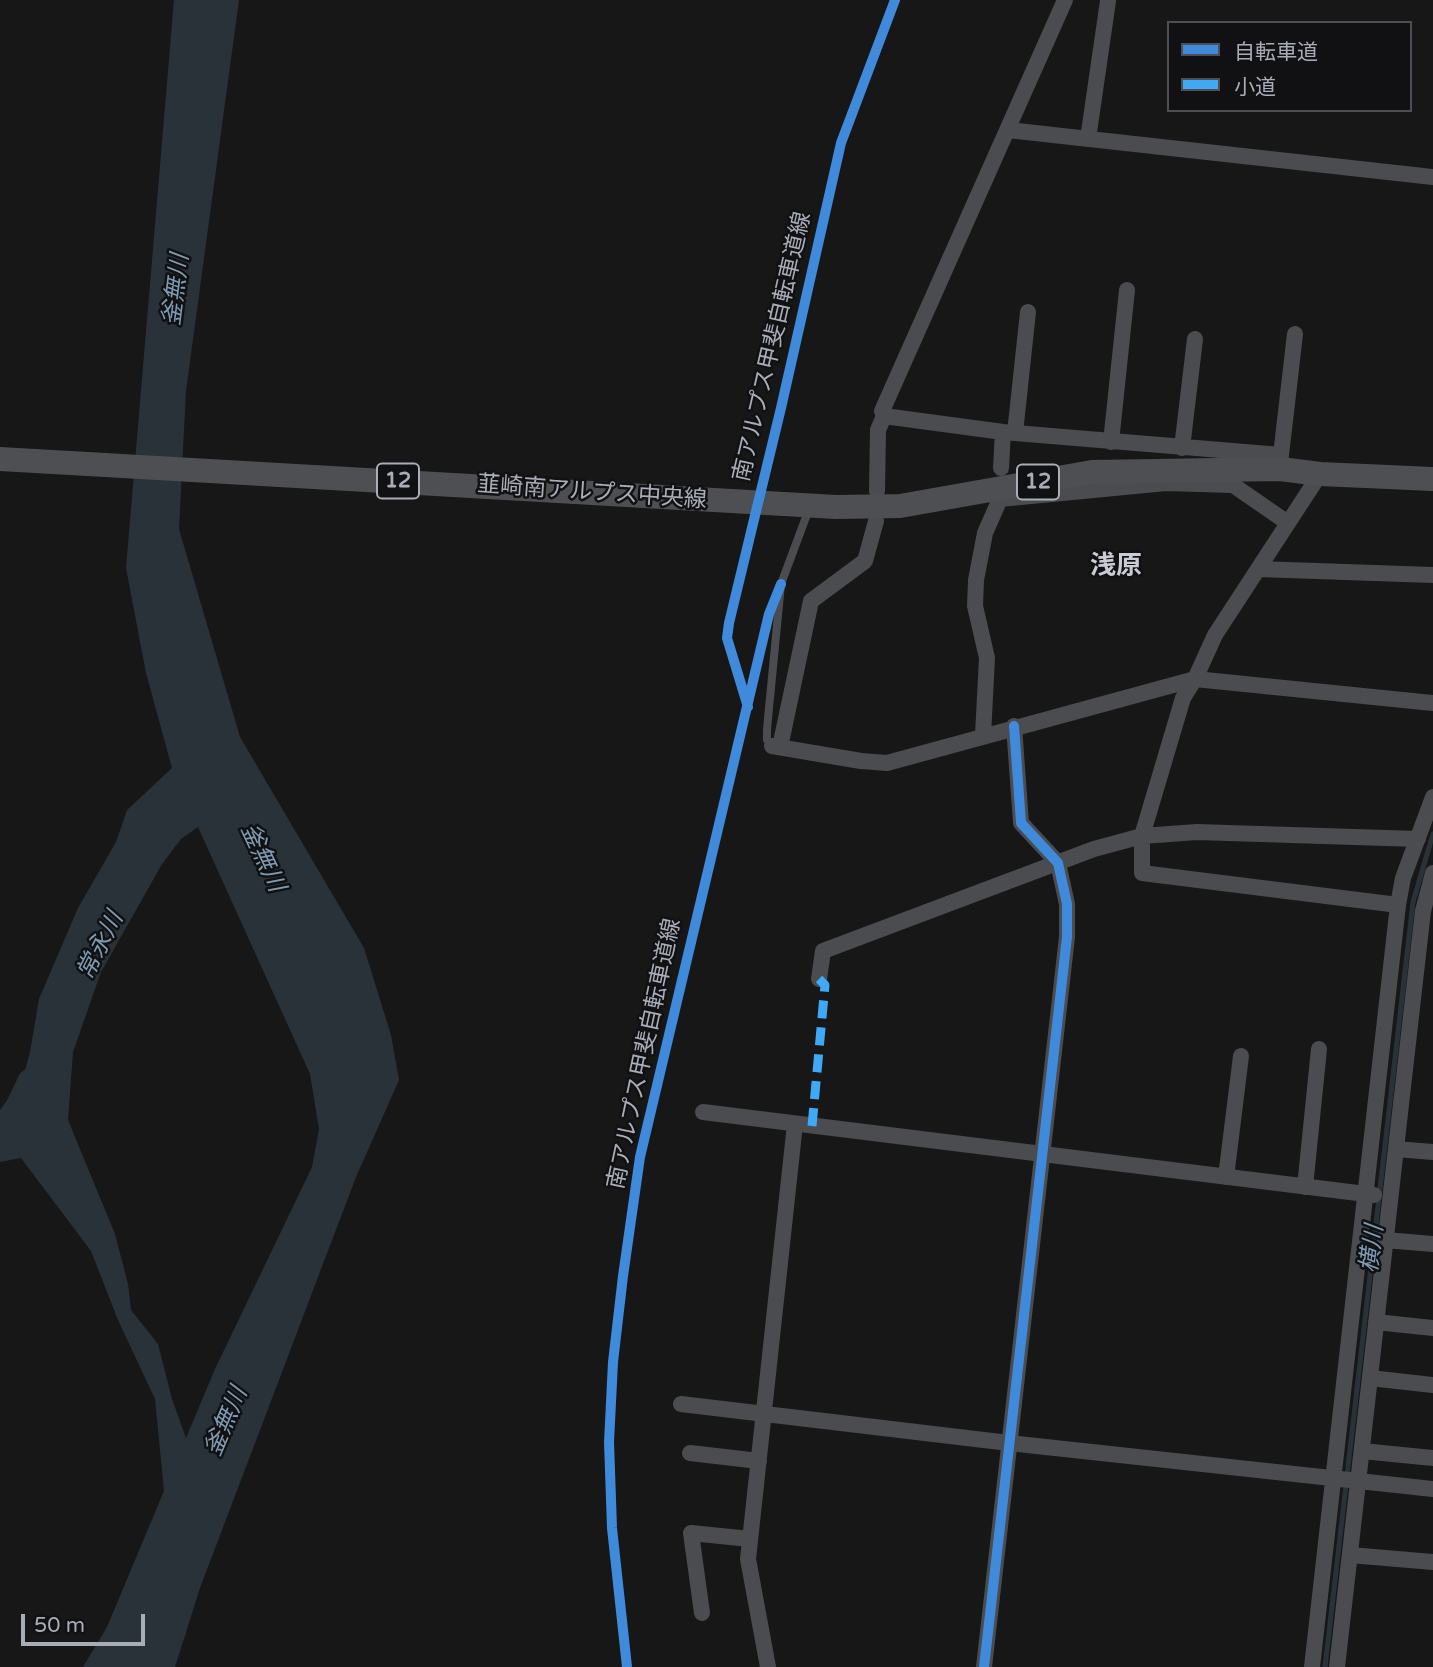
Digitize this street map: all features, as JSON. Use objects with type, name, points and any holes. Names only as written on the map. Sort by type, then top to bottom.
[{"type":"main road","name":"韮崎南アルプス中央線","points":[[0,459],[803,506],[900,506],[1092,472],[1280,462],[1320,474],[1433,479]]},
{"type":"street","points":[[877,491],[878,430],[884,416],[883,411],[1065,0]]},
{"type":"street","points":[[1088,139],[1108,1]]},
{"type":"street","points":[[1008,130],[1433,177]]},
{"type":"street","points":[[1111,442],[1127,290]]},
{"type":"street","points":[[1002,468],[1028,312]]},
{"type":"street","points":[[884,416],[1009,432],[1182,448],[1280,462],[1295,334]]},
{"type":"street","points":[[1182,448],[1195,339]]},
{"type":"street","points":[[1320,474],[1215,635],[1183,698],[1142,836],[1142,873],[1398,905]]},
{"type":"street","points":[[983,735],[987,658],[975,606],[976,580],[985,533],[1000,499],[1166,483],[1233,485],[1288,523]]},
{"type":"street","points":[[876,521],[865,561],[811,601],[776,747],[887,763],[1014,726],[1195,679],[1433,703]]},
{"type":"street","points":[[1258,569],[1433,575]]},
{"type":"street","points":[[984,1667],[1067,937],[1068,904],[1058,863],[1021,824],[1014,726]]},
{"type":"street","points":[[1312,1667],[1398,905],[1403,878],[1433,797]]},
{"type":"street","points":[[819,979],[823,951],[1094,849],[1142,836],[1197,832],[1418,839]]},
{"type":"street","points":[[1337,1667],[1423,911],[1433,873]]},
{"type":"street","points":[[1305,1187],[1319,1049]]},
{"type":"street","points":[[1226,1177],[1241,1056]]},
{"type":"street","points":[[703,1112],[1390,1197]]},
{"type":"street","points":[[768,1667],[748,1559],[795,1124]]},
{"type":"street","points":[[1396,1149],[1433,1152]]},
{"type":"street","points":[[1385,1240],[1433,1244]]},
{"type":"street","points":[[1376,1322],[1433,1328]]},
{"type":"street","points":[[1370,1378],[1433,1385]]},
{"type":"street","points":[[681,1404],[1433,1489]]},
{"type":"street","points":[[1362,1451],[1433,1458]]},
{"type":"street","points":[[690,1453],[759,1461]]},
{"type":"street","points":[[702,1614],[691,1533],[750,1539]]},
{"type":"street","points":[[1350,1555],[1433,1562]]},
{"type":"lane","points":[[776,747],[767,740],[767,729],[781,584],[803,506]]},
{"type":"water","name":"釜無川","points":[[174,0],[239,0],[186,391],[179,529],[240,737],[364,948],[391,1035],[399,1080],[356,1177],[200,1588],[175,1667],[83,1667],[107,1627],[164,1491],[155,1399],[118,1320],[91,1251],[21,1158],[0,1162],[0,1136],[12,1119],[30,1052],[39,999],[78,908],[116,842],[127,810],[172,768],[146,673],[126,568]],"holes":[[[198,827],[310,1074],[319,1129],[312,1167],[215,1369],[186,1438],[172,1399],[158,1344],[131,1310],[128,1284],[115,1234],[68,1120],[73,1052],[101,972],[162,864],[181,839]]]},
{"type":"waterway","name":"横川","points":[[1325,1667],[1413,902],[1433,834]]},
{"type":"waterway","name":"常永川","points":[[0,1136],[20,1108],[32,1083]]},
{"type":"marked path","points":[[812,1126],[825,985],[819,979]]},
{"type":"cycle path","name":"南アルプス甲斐自転車道線","points":[[748,707],[727,638],[729,623],[841,143],[895,0]]},
{"type":"cycle path","name":"南アルプス甲斐自転車道線","points":[[627,1667],[612,1528],[609,1442],[613,1362],[623,1276],[640,1157],[769,614],[781,584]]},
{"type":"cycle path","points":[[984,1667],[1067,937],[1067,904],[1058,863],[1021,823],[1014,726]]},
{"type":"district","name":"浅原","points":[[1116,567]]}]
